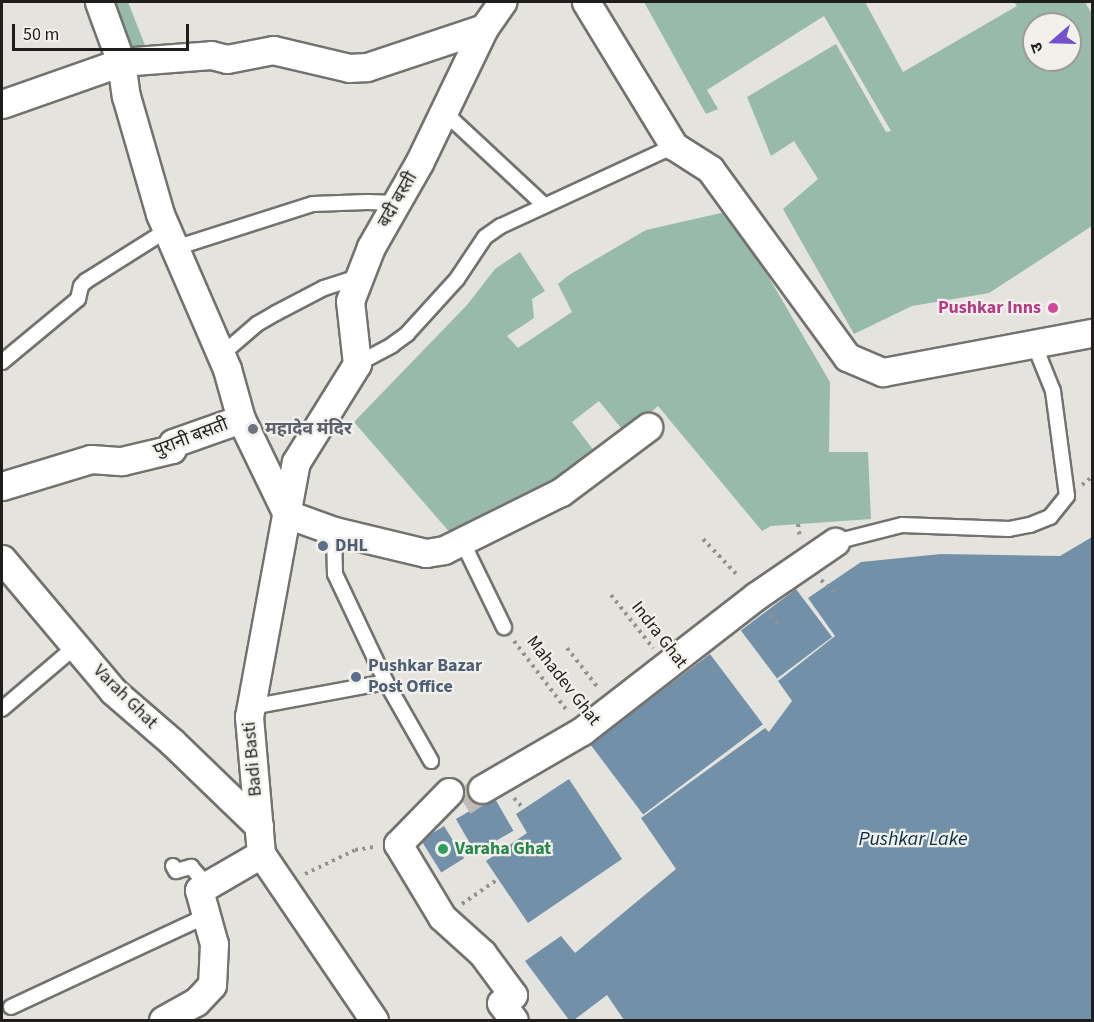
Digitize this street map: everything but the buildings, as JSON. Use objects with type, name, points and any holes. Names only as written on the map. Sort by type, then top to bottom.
[{"type":"street","points":[[99,2],[121,62],[126,96],[160,214],[221,355],[241,419],[286,514],[334,531],[426,553],[444,550],[561,492],[648,427]]},
{"type":"street","points":[[586,2],[674,146],[710,169],[847,357],[883,372],[1092,333]]},
{"type":"street","points":[[2,104],[121,62],[211,55],[227,59],[273,50],[349,68],[367,67],[490,12]]},
{"type":"street","name":"बदी बस्ती","points":[[357,364],[350,301],[358,277],[370,247],[444,112],[490,12]]},
{"type":"street","name":"Badi Basti","points":[[261,854],[249,717],[296,462],[357,364]]},
{"type":"street","name":"पुरानी बसती","points":[[2,486],[91,459],[123,461],[172,449],[173,443],[241,419]]},
{"type":"street","points":[[514,1020],[501,1004],[513,995],[483,952],[442,917],[398,844],[463,797],[582,731],[756,596],[835,542]]},
{"type":"street","name":"Varah Ghat","points":[[2,559],[113,691],[172,742],[259,826]]},
{"type":"street","points":[[163,1020],[196,1002],[212,985],[214,944],[199,890],[261,854],[374,1020]]},
{"type":"lane","points":[[444,112],[544,205]]},
{"type":"lane","points":[[357,364],[392,345],[421,321],[457,279],[485,237],[501,226],[544,205],[674,146]]},
{"type":"lane","points":[[2,362],[78,299],[81,286],[86,281],[171,239],[313,204],[396,203]]},
{"type":"lane","points":[[221,355],[266,318],[324,288],[358,277]]},
{"type":"lane","points":[[835,542],[902,525],[1009,529],[1030,525],[1050,517],[1068,496],[1053,391],[1034,344]]},
{"type":"lane","points":[[334,531],[335,574],[386,682],[431,761]]},
{"type":"lane","points":[[462,541],[504,627]]},
{"type":"lane","points":[[2,709],[76,646]]},
{"type":"lane","points":[[251,706],[386,682]]},
{"type":"lane","points":[[173,867],[176,871],[191,867],[207,885]]},
{"type":"lane","points":[[11,1007],[206,916]]},
{"type":"path","name":"Indra Ghat","points":[[611,595],[667,665]]},
{"type":"path","name":"Mahadev Ghat","points":[[504,627],[582,731]]},
{"type":"path","points":[[282,885],[355,850],[398,844]]},
{"type":"path","points":[[442,917],[498,879]]},
{"type":"green space","points":[[100,2],[128,2],[150,58],[120,55]]},
{"type":"green space","points":[[644,2],[865,2],[903,72],[1017,6],[1014,2],[1085,2],[1092,14],[1092,226],[989,293],[912,306],[854,334],[783,209],[818,179],[794,141],[771,156],[747,97],[836,44],[886,132],[891,131],[824,16],[707,90],[718,109],[706,114]]},
{"type":"green space","points":[[730,211],[830,382],[829,452],[868,452],[871,519],[771,526],[762,531],[658,406],[626,434],[599,401],[572,422],[598,456],[563,480],[452,535],[354,422],[467,305],[495,269],[520,252],[545,291],[532,299],[534,318],[507,336],[518,348],[572,312],[558,284],[569,275],[646,230]]},
{"type":"water","name":"Pushkar Lake","points":[[1092,537],[1092,1020],[624,1020],[607,995],[574,1020],[569,1020],[525,961],[561,936],[575,953],[676,869],[641,818],[765,728],[769,732],[792,701],[778,681],[835,636],[808,598],[861,562],[941,554],[1060,556]]},
{"type":"water","points":[[796,589],[832,637],[777,678],[741,631]]},
{"type":"water","points":[[710,654],[763,724],[643,815],[590,744]]},
{"type":"water","points":[[569,779],[622,859],[528,923],[486,861],[527,833],[516,814]]},
{"type":"water","points":[[494,797],[514,831],[475,853],[456,819]]},
{"type":"water","name":"Varaha Ghat","points":[[444,826],[464,858],[441,873],[421,840]]},
{"type":"tunnel","points":[[463,802],[482,789]]},
{"type":"place","name":"Pushkar Inns","points":[[1053,308]]},
{"type":"place","name":"महादेव मंदिर","points":[[253,429]]},
{"type":"place","name":"DHL","points":[[323,546]]},
{"type":"place","name":"Pushkar Bazar Post Office","points":[[356,677]]},
{"type":"place","name":"Varaha Ghat","points":[[443,849]]}]
